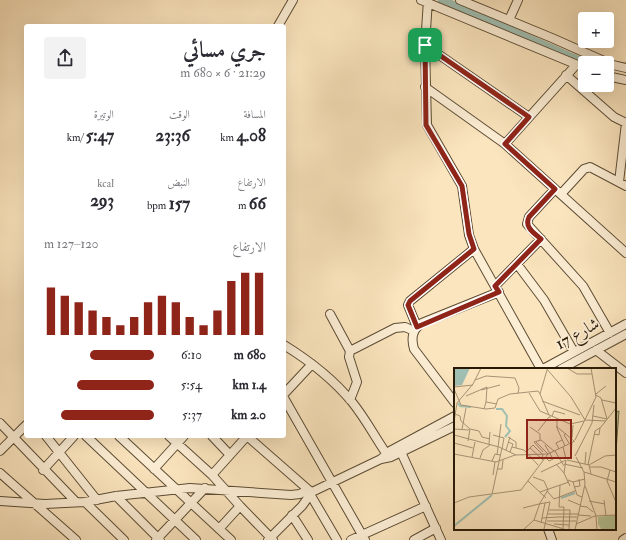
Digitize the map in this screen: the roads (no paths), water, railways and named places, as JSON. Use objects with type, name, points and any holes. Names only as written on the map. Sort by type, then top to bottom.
[{"type":"street","points":[[279,24],[293,0]]},
{"type":"street","points":[[460,0],[612,66],[626,68]]},
{"type":"street","points":[[508,20],[518,0]]},
{"type":"street","points":[[505,144],[576,65],[426,1],[424,87],[426,125],[462,186],[469,234],[474,249],[541,368]]},
{"type":"street","points":[[425,45],[529,117]]},
{"type":"street","points":[[566,75],[614,117],[626,123],[622,184],[593,168],[587,167],[529,217],[527,221],[528,226],[583,286],[610,333]]},
{"type":"street","points":[[614,77],[626,80]]},
{"type":"street","points":[[424,87],[505,144],[626,253]]},
{"type":"street","points":[[350,350],[395,328],[405,327],[415,329],[497,289],[517,264],[541,239]]},
{"type":"street","points":[[454,402],[414,349],[412,342],[415,329],[408,305],[410,301],[474,249]]},
{"type":"street","points":[[517,264],[544,300],[574,352]]},
{"type":"street","points":[[330,314],[350,350],[349,357],[357,382],[350,400]]},
{"type":"street","name":"شارع 17","points":[[544,368],[626,324]]},
{"type":"street","name":"شارع 17","points":[[563,368],[626,334]]},
{"type":"street","points":[[286,347],[326,375],[350,400],[383,456],[388,458],[454,426]]},
{"type":"street","points":[[596,350],[626,373]]},
{"type":"street","points":[[286,392],[312,364]]},
{"type":"street","points":[[286,401],[364,537]]},
{"type":"street","points":[[0,501],[86,502],[145,492],[205,488],[292,495],[300,494],[310,492],[383,456],[454,417]]},
{"type":"street","points":[[0,423],[43,470],[76,502]]},
{"type":"street","points":[[0,451],[24,427]]},
{"type":"street","points":[[48,438],[97,500]]},
{"type":"street","points":[[43,470],[72,438]]},
{"type":"street","points":[[88,438],[196,540]]},
{"type":"street","points":[[121,438],[231,540]]},
{"type":"street","points":[[171,438],[212,475],[270,539],[302,506],[310,492]]},
{"type":"street","points":[[154,469],[182,438]]},
{"type":"street","points":[[214,438],[230,455]]},
{"type":"street","points":[[212,475],[245,438]]},
{"type":"street","points":[[249,438],[310,492],[337,540]]},
{"type":"street","points":[[401,452],[441,540]]},
{"type":"street","points":[[0,473],[76,540]]},
{"type":"street","points":[[116,496],[158,539],[205,488]]},
{"type":"street","points":[[86,502],[124,540]]},
{"type":"street","points":[[218,529],[240,506]]},
{"type":"street","points":[[351,540],[364,537],[426,506]]},
{"type":"street","points":[[292,515],[308,540]]},
{"type":"street","points":[[414,540],[436,528]]},
{"type":"street","points":[[548,530],[552,540]]},
{"type":"waterway","points":[[442,0],[578,60]]}]
